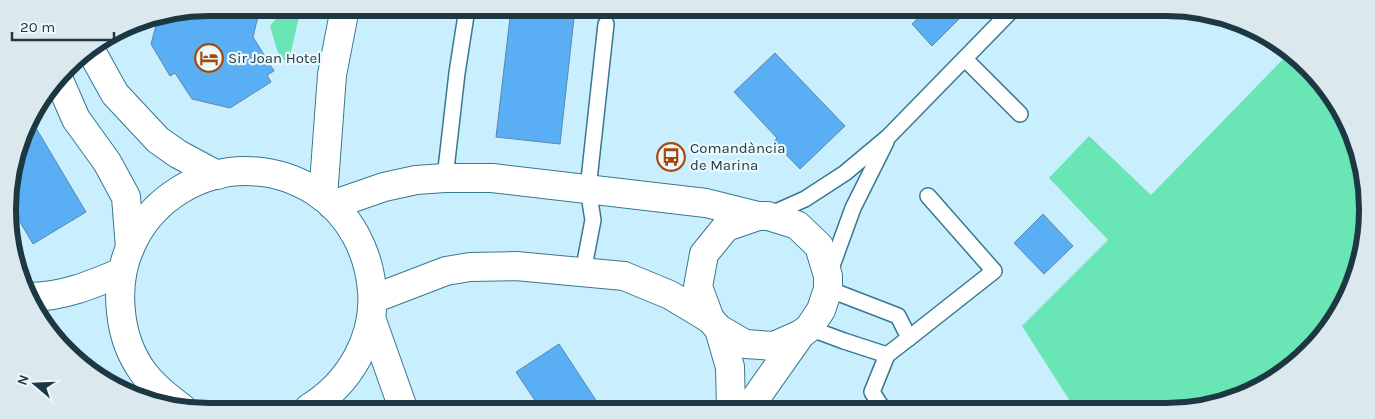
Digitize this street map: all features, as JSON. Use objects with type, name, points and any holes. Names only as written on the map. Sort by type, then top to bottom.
[{"type":"street","points":[[328,201],[332,75],[343,16]]},
{"type":"street","points":[[93,55],[116,94],[158,140],[178,154],[216,174]]},
{"type":"street","points":[[61,85],[76,119],[107,162],[126,197],[126,260],[119,298],[122,324],[130,349],[143,372],[169,398]]},
{"type":"street","points":[[37,297],[51,296],[85,288],[126,260],[139,230],[150,214],[180,189],[198,180],[234,171],[254,171],[290,179],[307,186],[328,201],[350,225],[363,248],[370,273],[372,308],[401,403]]},
{"type":"street","points":[[328,201],[416,180],[492,178],[706,203],[797,225],[818,246],[828,282],[821,310],[752,403]]},
{"type":"street","points":[[732,403],[730,367],[698,287],[704,254],[726,227],[763,216]]},
{"type":"street","points":[[372,308],[446,271],[470,267],[516,266],[624,276],[670,295],[745,344],[774,346],[805,331]]},
{"type":"street","points":[[316,403],[335,389],[348,374],[359,356],[366,338],[372,308]]},
{"type":"lane","points":[[445,178],[457,73],[467,16]]},
{"type":"lane","points":[[763,216],[805,199],[845,173],[888,136],[1006,16]]},
{"type":"lane","points":[[583,272],[593,220],[588,189],[606,24]]},
{"type":"lane","points":[[965,58],[1020,114]]},
{"type":"lane","points":[[888,136],[854,208],[828,282],[898,316],[909,338]]},
{"type":"lane","points":[[879,403],[872,392],[887,355],[994,271],[928,196]]},
{"type":"lane","points":[[805,331],[887,355]]},
{"type":"shaded area","points":[[278,16],[299,16],[288,65],[278,53],[270,26]]},
{"type":"shaded area","points":[[1285,57],[1311,82],[1326,102],[1339,124],[1352,159],[1357,184],[1359,210],[1355,247],[1344,283],[1333,306],[1311,337],[1283,363],[1251,383],[1216,396],[1191,401],[1166,403],[1071,403],[1022,326],[1108,240],[1049,178],[1089,136],[1151,195]]},
{"type":"building","name":"Sir Joan Hotel","points":[[210,16],[258,16],[253,37],[274,71],[267,75],[271,82],[230,108],[192,99],[175,73],[170,76],[151,44],[156,24],[159,23],[184,18]]},
{"type":"building","points":[[510,16],[574,16],[560,144],[496,137]]},
{"type":"building","points":[[920,16],[962,16],[932,46],[912,24]]},
{"type":"building","points":[[775,53],[845,126],[800,169],[774,142],[777,138],[734,92]]},
{"type":"building","points":[[35,126],[86,212],[33,244],[17,216],[16,210],[20,172]]},
{"type":"building","points":[[1043,214],[1073,246],[1044,274],[1014,243]]},
{"type":"building","points":[[559,344],[598,403],[537,403],[516,372]]},
{"type":"place","name":"Sir Joan Hotel","points":[[209,58]]},
{"type":"place","name":"Comandància de Marina","points":[[671,157]]}]
